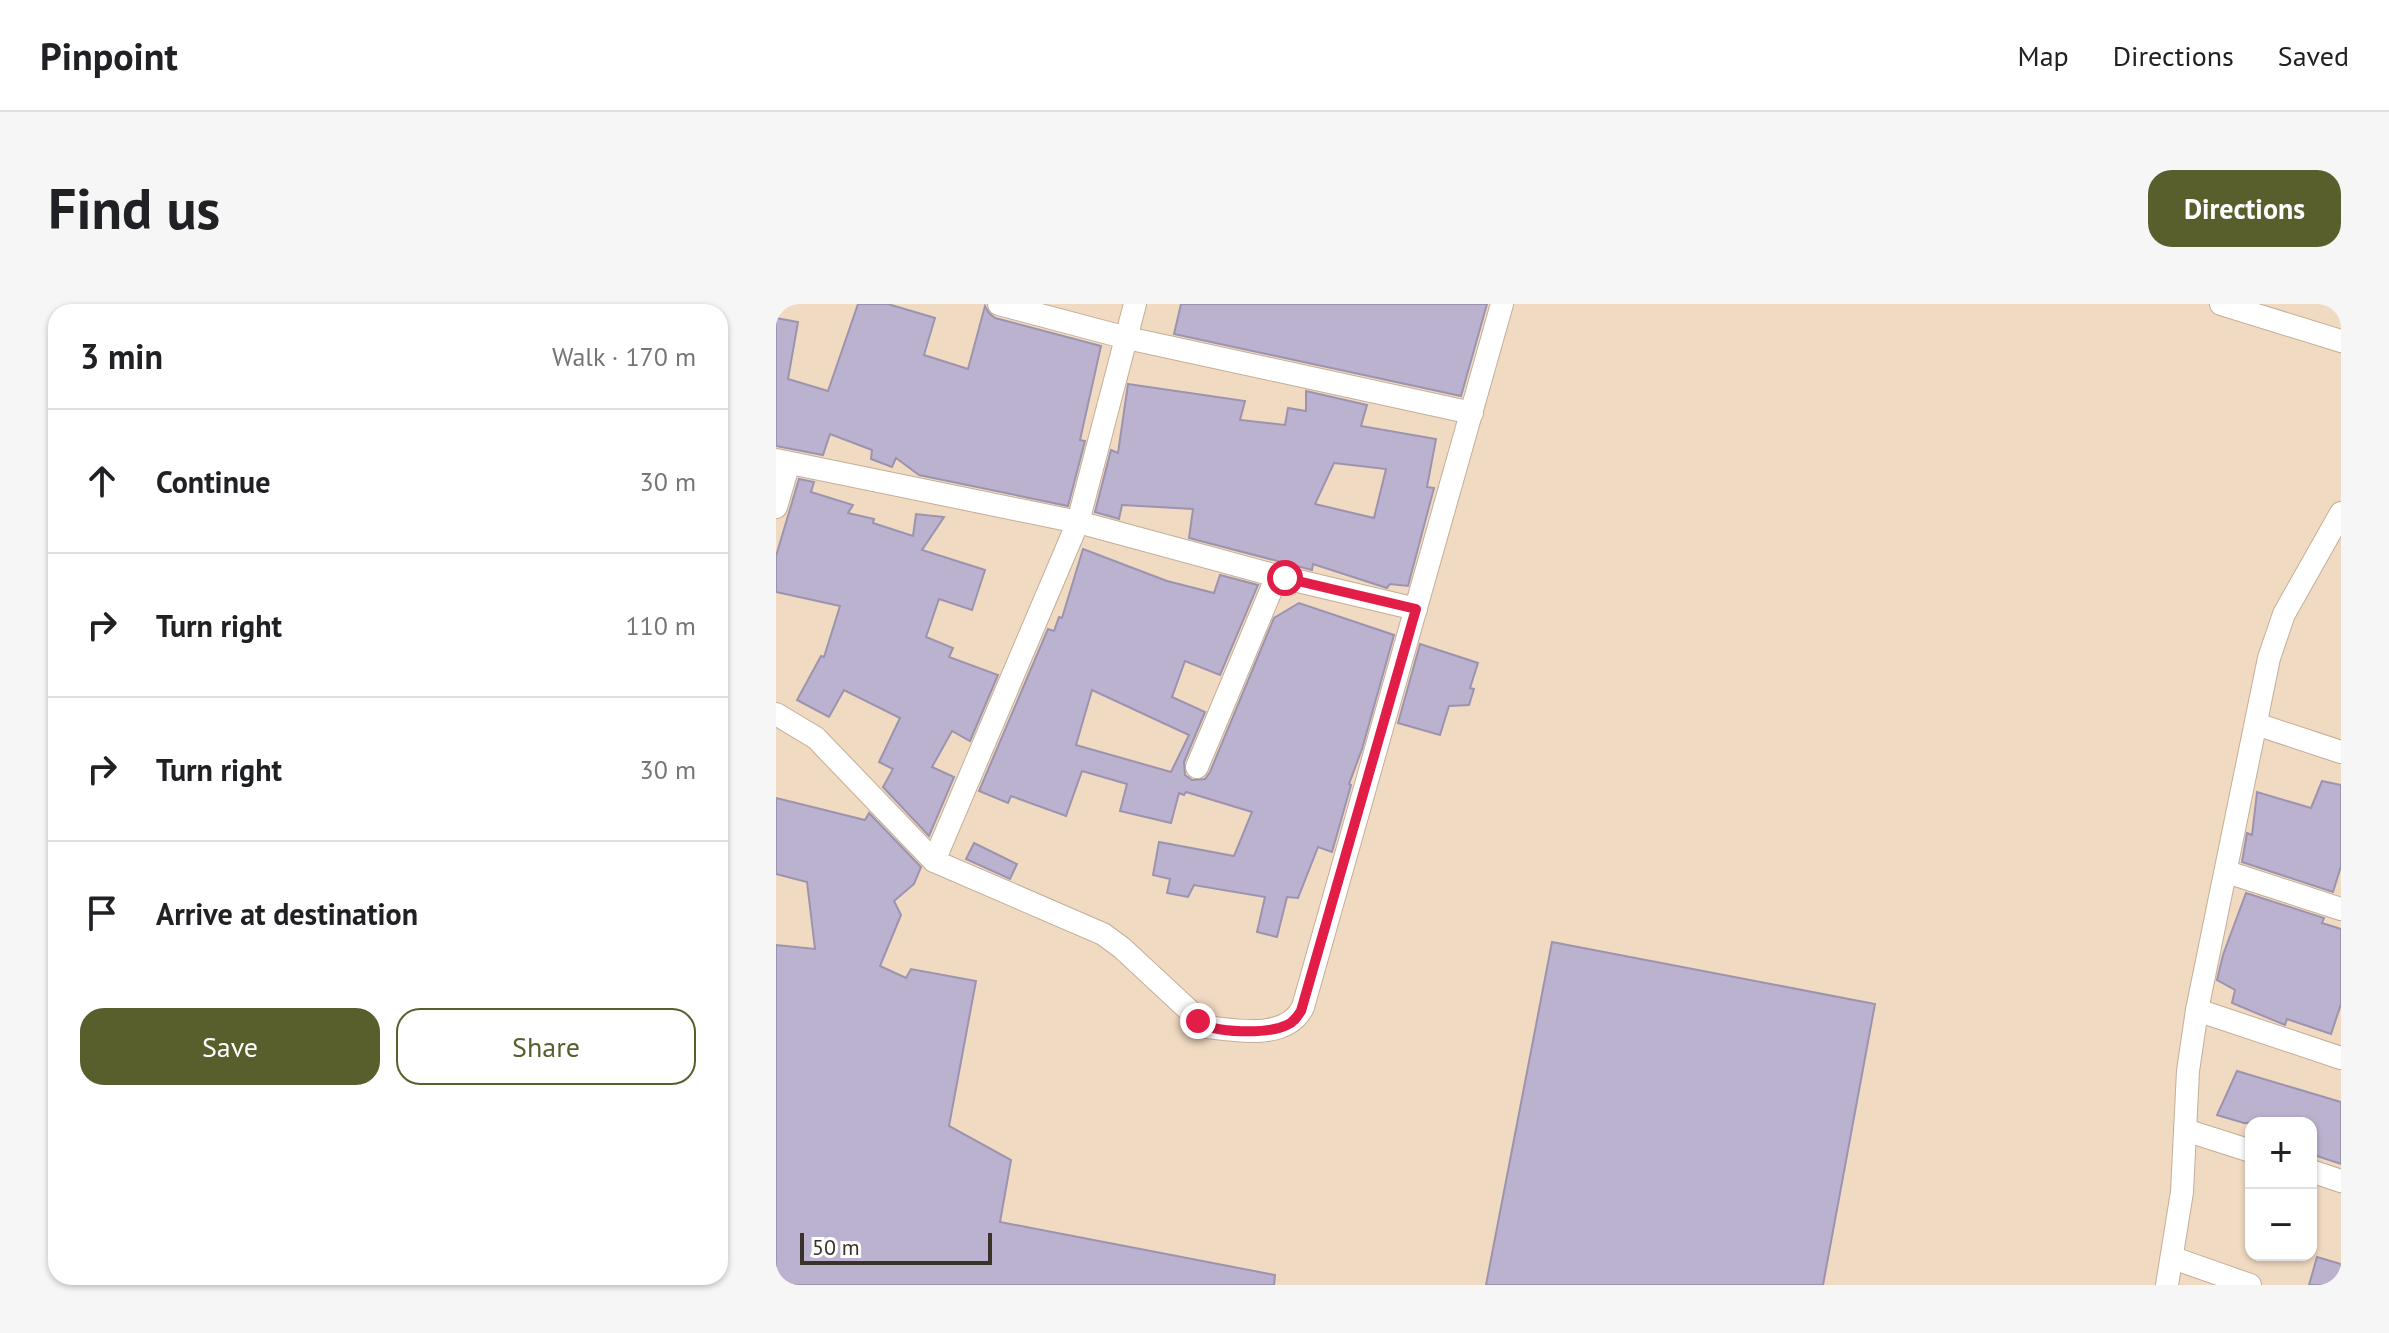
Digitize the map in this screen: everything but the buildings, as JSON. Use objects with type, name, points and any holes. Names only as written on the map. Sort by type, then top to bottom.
[{"type":"street","points":[[999,304],[1127,338],[1472,413]]},
{"type":"street","points":[[934,861],[1078,522],[1135,304]]},
{"type":"street","points":[[776,714],[816,738],[934,861],[1103,934],[1207,1027],[1265,1030],[1291,1023],[1303,1007],[1502,304]]},
{"type":"street","points":[[2221,304],[2341,341]]},
{"type":"street","points":[[776,507],[782,461],[1078,522],[1277,576],[1416,609]]},
{"type":"street","points":[[2167,1285],[2182,1192],[2188,1071],[2197,1010],[2276,635],[2294,594],[2335,537],[2341,513]]},
{"type":"street","points":[[1197,767],[1277,576]]},
{"type":"street","points":[[2256,724],[2341,752]]},
{"type":"street","points":[[2227,872],[2341,909]]},
{"type":"street","points":[[2197,1010],[2341,1058]]},
{"type":"street","points":[[2185,1130],[2245,1149]]},
{"type":"street","points":[[2317,1173],[2341,1181]]},
{"type":"street","points":[[2173,1258],[2250,1285]]},
{"type":"route","points":[[1198,1021],[1209,1028],[1265,1030],[1291,1023],[1301,1011],[1416,609],[1285,578]]}]
